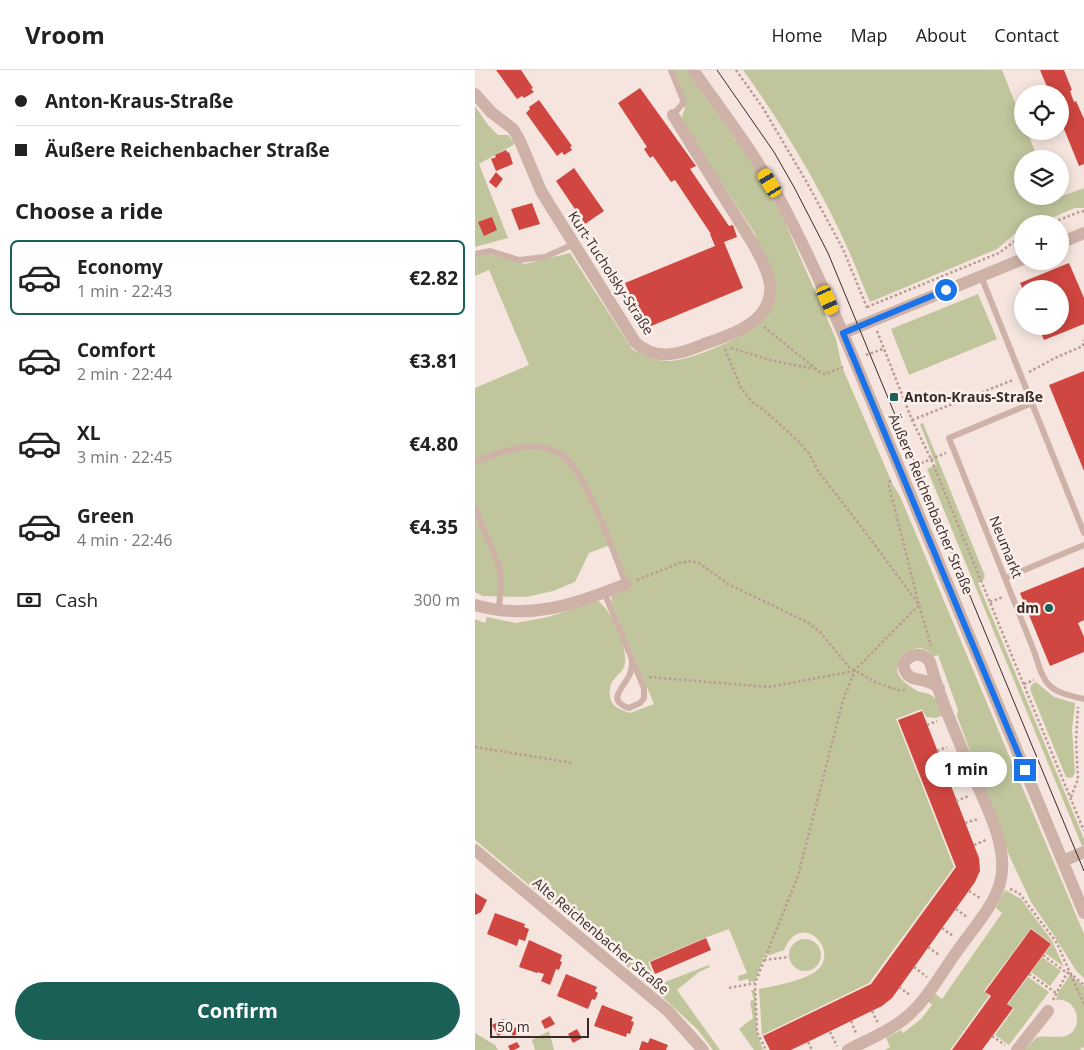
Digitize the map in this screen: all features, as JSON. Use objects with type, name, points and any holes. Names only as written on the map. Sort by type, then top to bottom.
[{"type":"street","name":"Äußere Reichenbacher Straße","points":[[693,70],[745,141],[806,250],[843,333],[1084,913]]},
{"type":"street","name":"Kurt-Tucholsky-Straße","points":[[475,94],[491,112],[513,129],[541,191],[635,342],[643,350],[656,354],[672,354],[691,350],[744,327],[755,320],[765,309],[770,297],[769,284],[764,267],[745,232],[673,115]]},
{"type":"street","points":[[1069,239],[1084,233]]},
{"type":"street","points":[[843,333],[1014,263]]},
{"type":"street","points":[[475,605],[510,612],[535,612],[567,605],[626,584]]},
{"type":"street","points":[[848,1050],[905,1019],[924,999],[990,904],[1000,884],[1002,871],[998,841],[939,688]]},
{"type":"street","name":"Alte Reichenbacher Straße","points":[[475,850],[669,1011],[703,1050]]},
{"type":"street","points":[[1063,862],[1084,852]]},
{"type":"street","points":[[1011,1048],[1048,1011]]},
{"type":"lane","points":[[671,70],[684,102],[673,115]]},
{"type":"lane","points":[[475,254],[490,251],[519,260],[545,257],[574,244]]},
{"type":"lane","points":[[981,276],[1084,533]]},
{"type":"lane","name":"Neumarkt","points":[[1032,403],[949,438],[1011,593],[1042,677]]},
{"type":"lane","points":[[475,462],[502,451],[516,448],[549,449],[564,456],[578,472],[584,483],[626,584]]},
{"type":"lane","points":[[475,508],[499,566],[501,578],[499,610]]},
{"type":"lane","points":[[1005,578],[1084,545]]},
{"type":"lane","points":[[604,592],[639,676],[643,688],[644,698],[636,707],[629,708],[619,702],[618,691],[630,673],[632,660]]},
{"type":"lane","points":[[1042,677],[1045,683],[1052,688],[1082,698]]},
{"type":"path","points":[[736,70],[763,108],[843,249],[912,420],[931,459],[1084,831]]},
{"type":"path","points":[[1069,216],[1084,211]]},
{"type":"path","points":[[867,307],[999,253],[1014,242]]},
{"type":"path","points":[[755,320],[825,374],[840,369]]},
{"type":"path","points":[[912,420],[1021,376],[1083,346],[1084,340]]},
{"type":"path","points":[[817,369],[774,361],[723,346],[741,388],[752,402],[765,410],[798,441],[810,456],[818,471],[919,605]]},
{"type":"path","points":[[866,355],[883,349]]},
{"type":"path","points":[[913,467],[953,449]]},
{"type":"path","points":[[889,486],[932,650]]},
{"type":"path","points":[[626,584],[680,563],[690,561],[699,563],[728,584],[807,622],[821,633],[849,667],[883,685]]},
{"type":"path","points":[[990,602],[1011,593]]},
{"type":"path","points":[[766,1050],[757,1032],[755,983],[798,876],[843,700],[855,670],[919,605]]},
{"type":"path","points":[[639,676],[769,687],[855,670]]},
{"type":"path","points":[[1024,684],[1042,677]]},
{"type":"path","points":[[1071,798],[1078,779],[1076,741],[1082,698]]},
{"type":"path","points":[[475,747],[573,764]]},
{"type":"path","points":[[1000,884],[1019,893],[1057,942],[1084,1004]]},
{"type":"path","points":[[1043,954],[1084,985]]},
{"type":"path","points":[[764,960],[789,957]]},
{"type":"path","points":[[1048,1011],[1056,993],[1069,973]]},
{"type":"path","points":[[1029,974],[1056,993]]},
{"type":"path","points":[[729,988],[755,983]]},
{"type":"path","points":[[830,1032],[839,1050]]},
{"type":"path","points":[[992,1036],[1011,1048]]},
{"type":"path","points":[[808,1042],[812,1050]]},
{"type":"green space","points":[[668,70],[686,70],[754,166],[783,218],[836,339],[842,367],[893,485],[900,496],[1084,934],[1084,978],[1077,972],[1031,902],[1009,855],[957,716],[958,710],[938,655],[933,657],[928,651],[921,648],[914,649],[902,656],[897,666],[898,672],[901,678],[912,688],[930,694],[939,704],[944,715],[936,718],[926,717],[922,709],[896,719],[954,867],[869,983],[762,1035],[759,989],[796,981],[815,972],[822,964],[824,954],[822,945],[809,933],[800,933],[791,938],[784,950],[770,955],[765,954],[755,981],[749,982],[748,979],[739,981],[738,976],[747,973],[729,929],[648,962],[653,974],[641,978],[475,840],[475,619],[485,623],[487,617],[516,623],[548,617],[598,601],[609,613],[619,631],[624,651],[624,667],[611,685],[610,696],[612,702],[618,708],[630,713],[654,704],[612,604],[611,594],[629,586],[613,544],[589,553],[575,582],[553,591],[526,597],[483,596],[475,592],[475,388],[529,365],[489,270],[475,276],[475,257],[489,254],[525,264],[570,253],[632,349],[650,358],[664,361],[678,360],[701,354],[747,332],[759,318],[774,280],[754,232],[681,120],[685,108]]},
{"type":"green space","points":[[743,70],[1002,70],[1014,100],[1014,140],[1031,140],[1034,150],[1014,150],[1014,205],[1069,205],[1069,194],[1084,188],[1084,208],[1075,208],[1058,215],[1014,215],[1014,235],[997,249],[870,302],[837,226],[813,180],[772,112]]},
{"type":"green space","points":[[475,106],[488,125],[498,135],[508,135],[515,144],[479,164],[508,238],[475,247]]},
{"type":"green space","points":[[978,294],[997,339],[909,375],[891,329]]},
{"type":"green space","points":[[923,423],[985,576],[978,583],[1084,839],[1084,845],[1082,846],[927,469],[936,465],[920,424]]},
{"type":"green space","points":[[1036,682],[1054,697],[1075,703],[1072,729],[1075,772],[1073,777],[1066,777],[1030,689],[1032,684]]},
{"type":"green space","points":[[1005,890],[1021,899],[1052,941],[1064,967],[1045,953],[1052,944],[1031,928],[984,991],[989,996],[950,1050],[885,1050],[890,1047],[886,1038],[901,1030],[903,1033],[921,1019],[932,1005],[928,1001],[934,993],[942,999],[1002,913],[996,908]]},
{"type":"green space","points":[[805,939],[811,940],[816,944],[820,949],[820,961],[816,966],[811,970],[805,971],[799,970],[794,966],[790,961],[789,955],[790,949],[794,944],[799,940]]},
{"type":"green space","points":[[1042,957],[1061,971],[1050,986],[1031,972]]},
{"type":"green space","points":[[709,965],[710,967],[699,972],[677,990],[720,1050],[713,1050],[698,1030],[655,990],[657,985]]},
{"type":"green space","points":[[1070,975],[1084,986],[1084,1048],[1082,1047],[1080,1050],[1024,1050],[1037,1037],[1064,1036],[1073,1031],[1077,1020],[1074,1008],[1063,1000],[1056,1000],[1058,993]]},
{"type":"green space","points":[[1028,977],[1049,992],[1009,1045],[995,1035],[1014,1009],[1008,1004]]},
{"type":"green space","points":[[751,990],[755,990],[757,1033],[763,1050],[754,1050],[739,1029],[753,1018],[750,1001],[754,1000]]},
{"type":"green space","points":[[549,1031],[554,1050],[535,1050],[532,1040]]},
{"type":"green space","points":[[475,1033],[495,1045],[498,1050],[475,1050]]},
{"type":"building","points":[[496,70],[521,70],[534,92],[524,98],[522,96],[517,99]]},
{"type":"building","points":[[1040,70],[1064,70],[1072,90],[1070,91],[1074,102],[1076,101],[1084,119],[1084,164],[1079,166],[1068,140],[1069,85],[1046,85]]},
{"type":"building","points":[[640,88],[696,166],[690,169],[729,226],[733,225],[737,237],[724,242],[743,288],[644,329],[625,283],[715,246],[711,234],[675,180],[671,182],[653,156],[650,158],[644,149],[647,147],[618,103]]},
{"type":"building","points":[[539,100],[572,146],[570,147],[572,150],[564,155],[562,152],[557,156],[526,113],[530,109],[529,107]]},
{"type":"building","points":[[506,150],[509,152],[513,164],[496,171],[491,159]]},
{"type":"building","points":[[574,168],[604,211],[585,224],[556,181]]},
{"type":"building","points":[[496,172],[503,179],[496,188],[489,182]]},
{"type":"building","points":[[532,203],[540,224],[519,230],[511,209]]},
{"type":"building","points":[[492,217],[497,230],[484,236],[478,222]]},
{"type":"building","points":[[1069,263],[1084,298],[1084,324],[1069,330],[1069,280],[1027,280],[1052,270],[1069,270]]},
{"type":"building","points":[[1042,335],[1056,335],[1044,340]]},
{"type":"building","points":[[1084,371],[1084,471],[1049,385]]},
{"type":"building","name":"dm","points":[[1084,567],[1084,620],[1078,623],[1084,637],[1084,652],[1050,666],[1020,593]]},
{"type":"building","points":[[922,711],[979,858],[980,871],[975,882],[892,998],[882,1006],[791,1050],[770,1050],[763,1036],[871,984],[956,867],[898,720]]},
{"type":"building","points":[[475,893],[487,900],[481,912],[475,915]]},
{"type":"building","points":[[495,913],[525,924],[524,927],[529,929],[525,941],[519,939],[517,946],[487,934]]},
{"type":"building","points":[[1031,929],[1051,944],[1007,1004],[1013,1008],[982,1050],[952,1050],[991,996],[985,992]]},
{"type":"building","points":[[706,938],[711,950],[655,974],[650,962]]},
{"type":"building","points":[[529,940],[562,955],[559,970],[556,969],[550,985],[541,981],[544,974],[519,967]]},
{"type":"building","points":[[566,974],[597,987],[595,991],[598,993],[595,1000],[592,999],[588,1009],[557,996]]},
{"type":"building","points":[[602,1005],[633,1017],[631,1021],[634,1022],[630,1034],[627,1033],[626,1037],[594,1026]]},
{"type":"building","points":[[550,1016],[555,1024],[545,1029],[541,1021]]},
{"type":"building","points":[[504,1019],[509,1029],[498,1036],[492,1025]]},
{"type":"building","points":[[522,1024],[525,1030],[513,1036],[510,1030]]},
{"type":"building","points":[[577,1029],[582,1038],[573,1043],[568,1034]]},
{"type":"building","points":[[650,1038],[668,1045],[666,1050],[639,1050],[642,1041],[648,1043]]},
{"type":"building","points":[[517,1042],[520,1047],[510,1050],[508,1046]]},
{"type":"tram line","points":[[717,70],[774,152],[828,253],[1084,871]]},
{"type":"place","name":"Anton-Kraus-Straße","points":[[894,397]]},
{"type":"place","name":"dm","points":[[1049,608]]},
{"type":"route","points":[[946,290],[843,333],[1025,770]]}]
